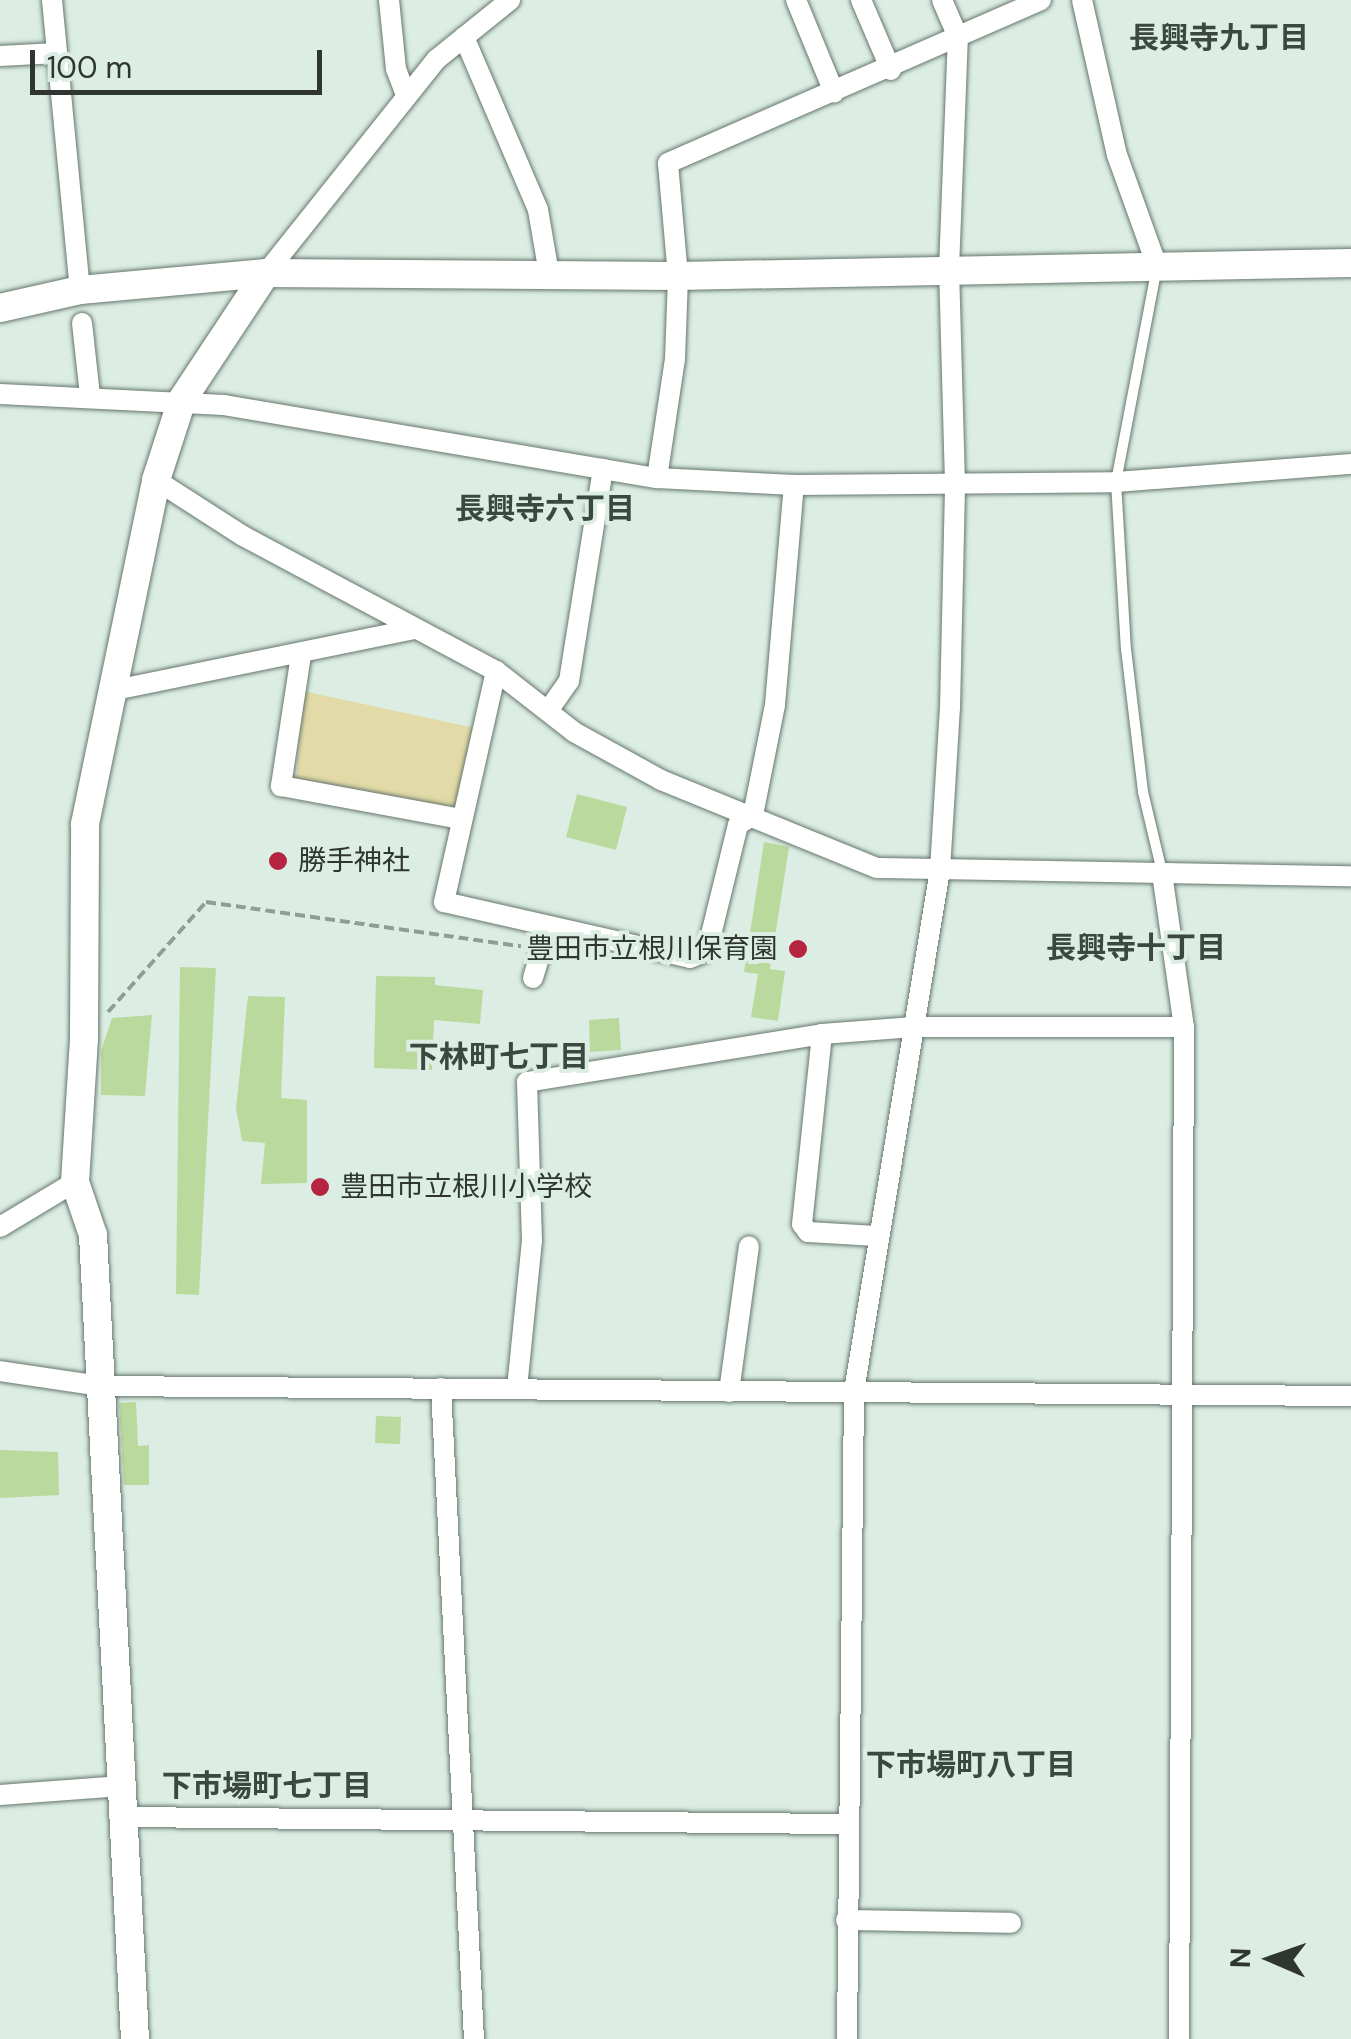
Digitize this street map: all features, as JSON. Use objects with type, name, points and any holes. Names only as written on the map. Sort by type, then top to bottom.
[{"type":"street","points":[[52,0],[80,290]]},
{"type":"street","points":[[389,0],[396,69],[406,95]]},
{"type":"street","points":[[136,2039],[94,1235],[75,1182],[84,1038],[85,824],[156,480],[182,400],[266,273],[406,95],[510,0]]},
{"type":"street","points":[[796,0],[834,92]]},
{"type":"street","points":[[861,0],[891,70]]},
{"type":"street","points":[[847,2039],[846,1824],[854,1391],[876,1236],[940,870],[955,482],[949,269],[958,37],[942,0]]},
{"type":"street","points":[[657,478],[675,360],[678,276],[668,163],[891,70],[1042,0]]},
{"type":"street","points":[[1082,0],[1117,155],[1157,266]]},
{"type":"street","points":[[464,38],[538,210],[549,274]]},
{"type":"street","points":[[0,56],[57,53]]},
{"type":"street","points":[[0,308],[80,290],[266,273],[678,276],[1351,263]]},
{"type":"street","points":[[82,323],[90,396]]},
{"type":"street","points":[[0,394],[182,400],[657,478],[794,485],[1116,482],[1351,464]]},
{"type":"street","points":[[550,708],[569,681],[603,470]]},
{"type":"street","points":[[156,480],[243,536],[496,671],[550,708],[574,732],[661,780],[753,814],[877,868],[1351,876]]},
{"type":"street","points":[[496,671],[444,902],[690,958],[707,951],[738,825],[753,814],[775,706],[794,485]]},
{"type":"street","points":[[110,691],[416,629]]},
{"type":"street","points":[[301,655],[282,786],[461,819]]},
{"type":"street","points":[[1162,873],[1184,1026],[1186,1394],[1179,2039]]},
{"type":"street","points":[[533,978],[548,928]]},
{"type":"street","points":[[517,1388],[532,1241],[527,1082],[822,1034],[914,1027],[1184,1026]]},
{"type":"street","points":[[822,1034],[802,1224],[808,1232],[876,1236]]},
{"type":"street","points":[[0,1227],[75,1182]]},
{"type":"street","points":[[729,1392],[749,1246]]},
{"type":"street","points":[[0,1371],[100,1386],[1351,1396]]},
{"type":"street","points":[[440,1388],[474,2039]]},
{"type":"street","points":[[0,1796],[122,1786]]},
{"type":"street","points":[[124,1818],[846,1824]]},
{"type":"street","points":[[846,1920],[1011,1923]]},
{"type":"lane","points":[[1157,266],[1116,482],[1128,667],[1143,792],[1162,873]]},
{"type":"path","points":[[84,1038],[206,902],[540,948]]},
{"type":"shaded area","points":[[303,691],[475,728],[458,805],[451,809],[296,781]]},
{"type":"building","points":[[577,794],[627,807],[616,850],[566,837]]},
{"type":"building","points":[[764,842],[789,847],[770,969],[785,971],[778,1021],[751,1017],[758,974],[744,972]]},
{"type":"building","points":[[180,967],[216,968],[199,1295],[176,1294]]},
{"type":"building","points":[[376,976],[435,977],[435,985],[483,990],[480,1024],[434,1020],[432,1070],[374,1068]]},
{"type":"building","points":[[248,996],[285,997],[281,1098],[307,1100],[307,1183],[261,1184],[265,1143],[242,1141],[236,1108]]},
{"type":"building","points":[[152,1015],[145,1096],[101,1095],[101,1051],[112,1018]]},
{"type":"building","points":[[619,1018],[621,1050],[590,1052],[589,1020]]},
{"type":"building","points":[[136,1402],[138,1446],[149,1445],[149,1485],[124,1485],[119,1403]]},
{"type":"building","points":[[376,1416],[401,1417],[400,1444],[375,1443]]},
{"type":"building","points":[[0,1450],[58,1452],[59,1495],[0,1498]]},
{"type":"place","name":"勝手神社","points":[[278,861]]},
{"type":"place","name":"豊田市立根川保育園","points":[[798,949]]},
{"type":"place","name":"豊田市立根川小学校","points":[[320,1187]]},
{"type":"district","name":"長興寺九丁目","points":[[1219,38]]},
{"type":"district","name":"長興寺六丁目","points":[[545,509]]},
{"type":"district","name":"長興寺十丁目","points":[[1136,948]]},
{"type":"district","name":"下林町七丁目","points":[[499,1057]]},
{"type":"district","name":"下市場町八丁目","points":[[971,1765]]},
{"type":"district","name":"下市場町七丁目","points":[[267,1786]]}]
